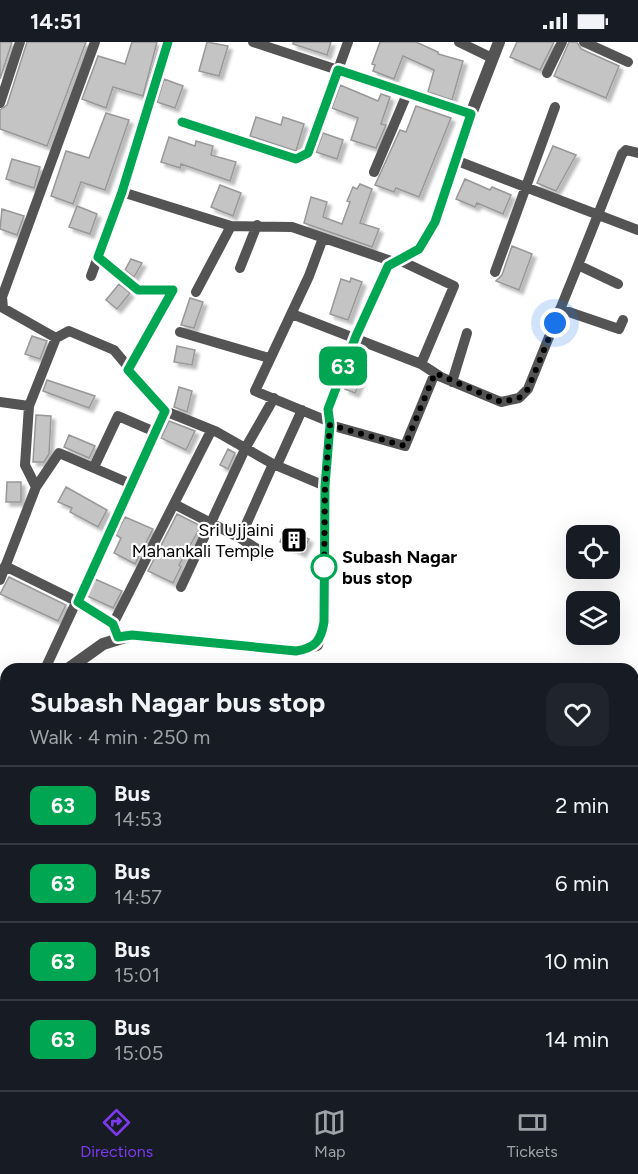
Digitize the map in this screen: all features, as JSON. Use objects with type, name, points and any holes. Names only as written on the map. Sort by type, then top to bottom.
[{"type":"street","points":[[0,103],[20,42]]},
{"type":"street","points":[[56,338],[3,308],[2,297],[95,42]]},
{"type":"street","points":[[91,276],[122,192],[168,42]]},
{"type":"street","points":[[253,42],[274,46],[407,94],[471,114]]},
{"type":"street","points":[[182,122],[296,159],[303,157],[308,153],[348,42]]},
{"type":"street","points":[[459,42],[492,58]]},
{"type":"street","points":[[76,663],[103,644],[118,637],[132,635],[296,651],[316,645],[322,635],[324,622],[325,486],[330,423],[328,409],[356,336],[388,266],[419,249],[435,222],[471,114],[499,42]]},
{"type":"street","points":[[547,73],[562,42]]},
{"type":"street","points":[[584,42],[627,62]]},
{"type":"street","points":[[609,53],[614,42]]},
{"type":"street","points":[[374,172],[407,94]]},
{"type":"street","points":[[495,272],[555,108]]},
{"type":"street","points":[[292,314],[356,336],[421,364],[452,382],[501,402],[519,398],[528,389],[599,217],[622,154],[626,150],[638,153]]},
{"type":"street","points":[[455,160],[638,230]]},
{"type":"street","points":[[122,192],[231,226],[292,227],[396,261],[454,286],[421,364]]},
{"type":"street","points":[[240,268],[257,225]]},
{"type":"street","points":[[196,292],[231,226]]},
{"type":"street","points":[[322,238],[309,276],[255,390],[330,423],[405,446],[435,373]]},
{"type":"street","points":[[98,257],[138,290],[173,290],[128,370]]},
{"type":"street","points":[[578,265],[618,284]]},
{"type":"street","points":[[561,309],[619,329],[623,320]]},
{"type":"street","points":[[36,487],[25,465],[29,406],[56,338],[69,331],[114,350],[128,370],[165,411],[325,486]]},
{"type":"street","points":[[180,332],[269,358]]},
{"type":"street","points":[[452,382],[468,333]]},
{"type":"street","points":[[181,587],[246,447],[274,398]]},
{"type":"street","points":[[0,402],[29,406]]},
{"type":"street","points":[[240,538],[302,410]]},
{"type":"street","points":[[48,663],[165,411]]},
{"type":"street","points":[[94,467],[118,416],[155,432]]},
{"type":"street","points":[[113,624],[211,431]]},
{"type":"street","points":[[118,637],[113,624],[78,602],[2,573],[36,487],[59,453],[130,484]]},
{"type":"street","points":[[174,504],[240,538],[265,554]]},
{"type":"building","points":[[0,42],[12,42],[0,79]]},
{"type":"building","points":[[27,42],[86,42],[47,146],[0,129],[0,110],[7,105]]},
{"type":"building","points":[[132,42],[157,42],[143,96],[113,87],[106,108],[82,99],[98,56],[125,64]]},
{"type":"building","points":[[207,42],[228,46],[219,76],[199,71]]},
{"type":"building","points":[[293,42],[331,42],[327,55],[293,44]]},
{"type":"building","points":[[380,42],[416,42],[438,54],[463,61],[452,100],[428,92],[434,70],[403,56],[394,79],[373,71],[375,65],[372,64]]},
{"type":"building","points":[[517,42],[554,42],[540,70],[510,57]]},
{"type":"building","points":[[569,42],[577,42],[581,49],[619,66],[606,98],[554,76]]},
{"type":"building","points":[[164,79],[183,86],[175,108],[157,102]]},
{"type":"building","points":[[340,85],[378,101],[381,94],[390,97],[381,124],[386,125],[376,148],[351,140],[358,118],[332,108]]},
{"type":"building","points":[[416,106],[451,118],[419,197],[396,188],[394,192],[375,185],[400,130],[406,132]]},
{"type":"building","points":[[106,113],[129,120],[105,190],[81,182],[73,204],[51,196],[66,151],[89,158]]},
{"type":"building","points":[[256,117],[281,125],[283,117],[304,124],[296,151],[250,136]]},
{"type":"building","points":[[323,133],[343,140],[337,159],[316,152]]},
{"type":"building","points":[[169,137],[195,146],[196,141],[213,146],[211,155],[236,162],[230,181],[181,164],[180,168],[161,162]]},
{"type":"building","points":[[553,146],[576,155],[556,191],[537,183]]},
{"type":"building","points":[[12,159],[40,167],[34,188],[6,179]]},
{"type":"building","points":[[465,179],[490,190],[492,187],[511,195],[503,214],[477,203],[475,207],[456,199]]},
{"type":"building","points":[[360,184],[372,189],[360,223],[379,229],[372,247],[304,223],[311,197],[327,202],[323,217],[342,224],[353,187],[357,189]]},
{"type":"building","points":[[220,185],[241,193],[233,216],[211,207]]},
{"type":"building","points":[[77,206],[97,214],[90,234],[69,227]]},
{"type":"building","points":[[2,209],[24,216],[17,235],[0,229]]},
{"type":"building","points":[[512,246],[532,254],[519,290],[496,281],[502,275]]},
{"type":"building","points":[[131,259],[142,263],[134,277],[125,270]]},
{"type":"building","points":[[351,278],[362,282],[348,320],[330,314],[341,279],[350,282]]},
{"type":"building","points":[[119,284],[130,293],[117,309],[106,300]]},
{"type":"building","points":[[190,298],[203,302],[194,328],[181,325]]},
{"type":"building","points":[[32,336],[47,341],[40,359],[25,354]]},
{"type":"building","points":[[177,346],[195,350],[192,365],[174,362]]},
{"type":"building","points":[[351,371],[363,376],[355,393],[345,389]]},
{"type":"building","points":[[47,380],[95,396],[89,408],[43,391]]},
{"type":"building","points":[[179,387],[192,391],[187,412],[174,407]]},
{"type":"building","points":[[36,415],[51,416],[49,454],[44,462],[33,462]]},
{"type":"building","points":[[169,421],[195,431],[186,450],[161,438]]},
{"type":"building","points":[[69,435],[95,446],[89,458],[64,447]]},
{"type":"building","points":[[228,449],[235,453],[228,469],[220,465]]},
{"type":"building","points":[[7,482],[21,482],[21,502],[6,502]]},
{"type":"building","points":[[66,487],[107,510],[98,527],[70,512],[72,508],[58,502]]},
{"type":"building","points":[[177,514],[201,526],[179,565],[181,567],[173,583],[148,571]]},
{"type":"building","points":[[125,517],[153,529],[135,564],[114,553],[121,538],[116,535]]},
{"type":"building","name":"Sri Ujjaini Mahankali Temple","points":[[286,528],[309,539],[302,553],[280,542]]},
{"type":"building","points":[[9,577],[66,605],[58,621],[0,594]]},
{"type":"building","points":[[95,579],[122,591],[113,608],[87,596]]},
{"type":"bus line","name":"63","points":[[168,42],[122,192],[98,257],[138,290],[173,290],[128,370],[165,411],[78,602],[113,624],[118,637],[132,635],[296,651],[307,650],[316,645],[322,635],[324,622],[325,486],[330,425],[327,416],[328,409],[356,336],[388,266],[419,249],[435,222],[471,114],[338,70],[308,153],[303,157],[296,159],[182,122]]},
{"type":"place","name":"Sri Ujjaini Mahankali Temple","points":[[294,540]]},
{"type":"place","name":"Subash Nagar bus stop","points":[[324,567]]},
{"type":"route","points":[[324,567],[324,577],[325,486],[330,425],[405,446],[435,373],[501,402],[511,402],[528,389],[555,323]]}]
